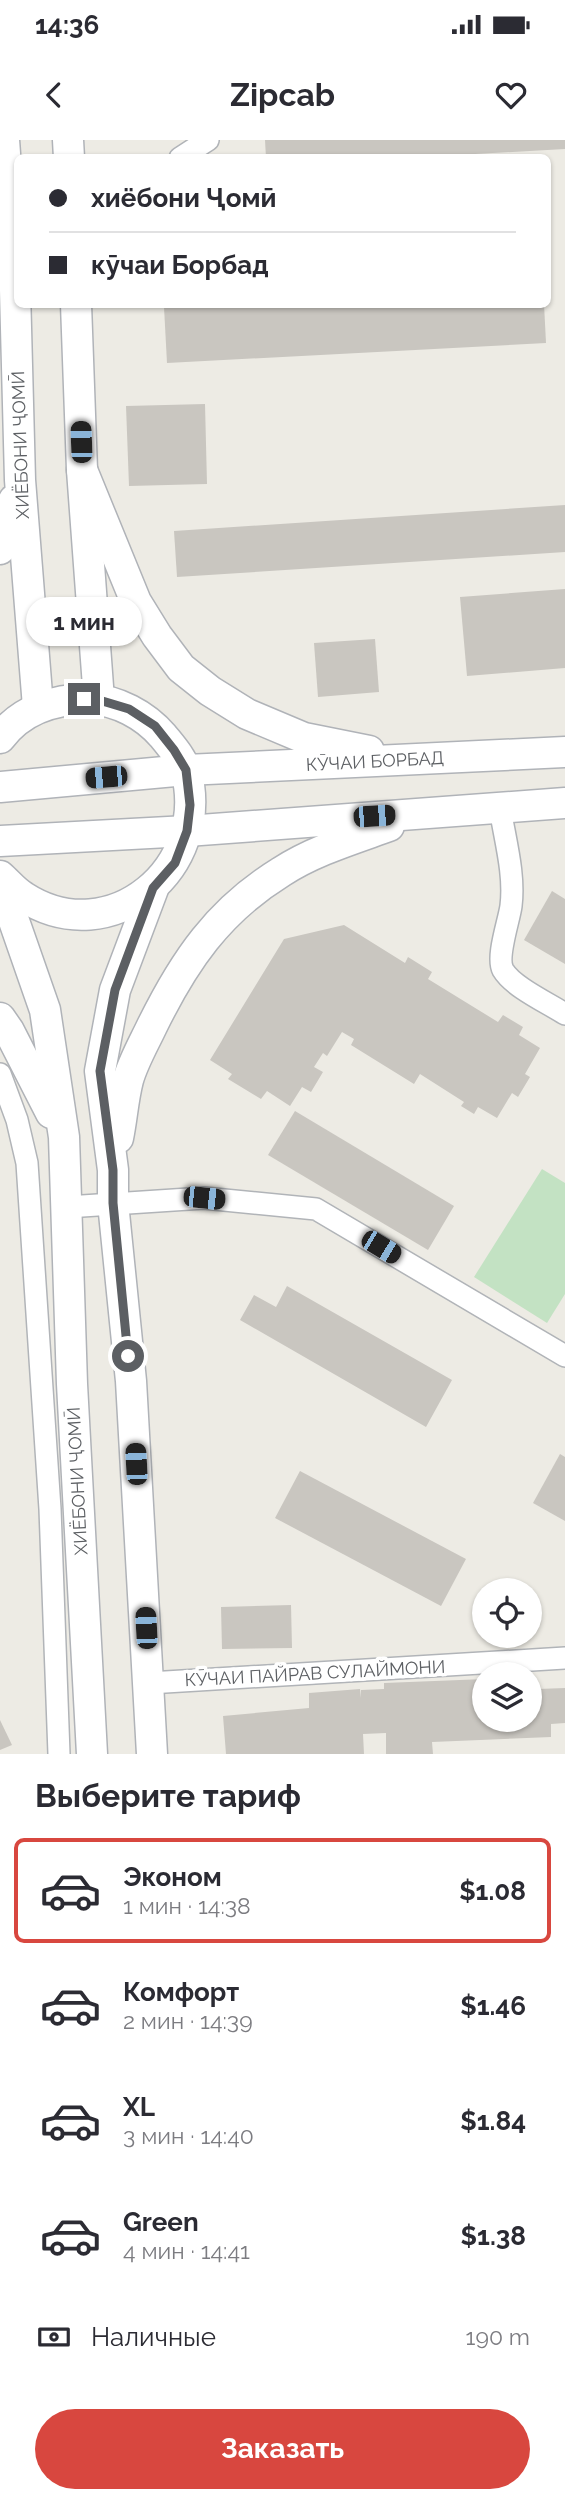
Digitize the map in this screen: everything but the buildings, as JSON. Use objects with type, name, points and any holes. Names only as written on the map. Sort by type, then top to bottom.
[{"type":"main road","name":"ХИЁБОНИ ҶОМӢ","points":[[5,140],[14,275]]},
{"type":"main road","name":"ХИЁБОНИ ҶОМӢ","points":[[15,308],[20,480],[38,707]]},
{"type":"main road","points":[[76,308],[82,470],[99,700]]},
{"type":"main road","points":[[82,470],[136,602],[181,668],[209,691],[247,714],[304,738],[410,759]]},
{"type":"main road","points":[[0,549],[20,480]]},
{"type":"main road","points":[[0,738],[9,727],[38,707],[68,699],[99,700],[129,709],[155,726],[174,750],[186,770],[190,805],[187,831],[175,863],[153,888],[124,907],[91,915],[56,912],[23,897],[0,876]]},
{"type":"main road","name":"КӮЧАИ БОРБАД","points":[[0,787],[186,770],[565,752]]},
{"type":"main road","points":[[0,841],[187,831],[565,803]]},
{"type":"main road","points":[[113,1187],[128,1079],[173,984],[216,924],[246,895],[283,870],[342,842],[427,812]]},
{"type":"main road","name":"ХИЁБОНИ ҶОМӢ","points":[[0,881],[45,1010],[64,1137],[72,1384],[92,1754]]},
{"type":"main road","points":[[152,1754],[131,1381],[100,1071],[115,990],[153,888]]},
{"type":"main road","points":[[0,1018],[64,1137]]},
{"type":"street","points":[[186,154],[208,140]]},
{"type":"street","points":[[500,808],[512,882],[511,904],[500,963],[514,982],[565,1014]]},
{"type":"street","points":[[0,1074],[17,1120],[27,1163],[50,1509],[60,1754]]},
{"type":"street","points":[[67,1207],[113,1187],[316,1209],[565,1356]]},
{"type":"street","points":[[41,1385],[72,1384]]},
{"type":"street","name":"КӮЧАИ ПАЙРАВ СУЛАЙМОНИ","points":[[149,1682],[565,1658]]},
{"type":"green space","points":[[542,1169],[565,1183],[565,1294],[547,1323],[474,1277]]},
{"type":"route","points":[[84,699],[99,700],[129,709],[155,726],[186,770],[190,805],[187,831],[175,863],[153,888],[115,990],[100,1071],[113,1170],[113,1203],[128,1356]]}]
